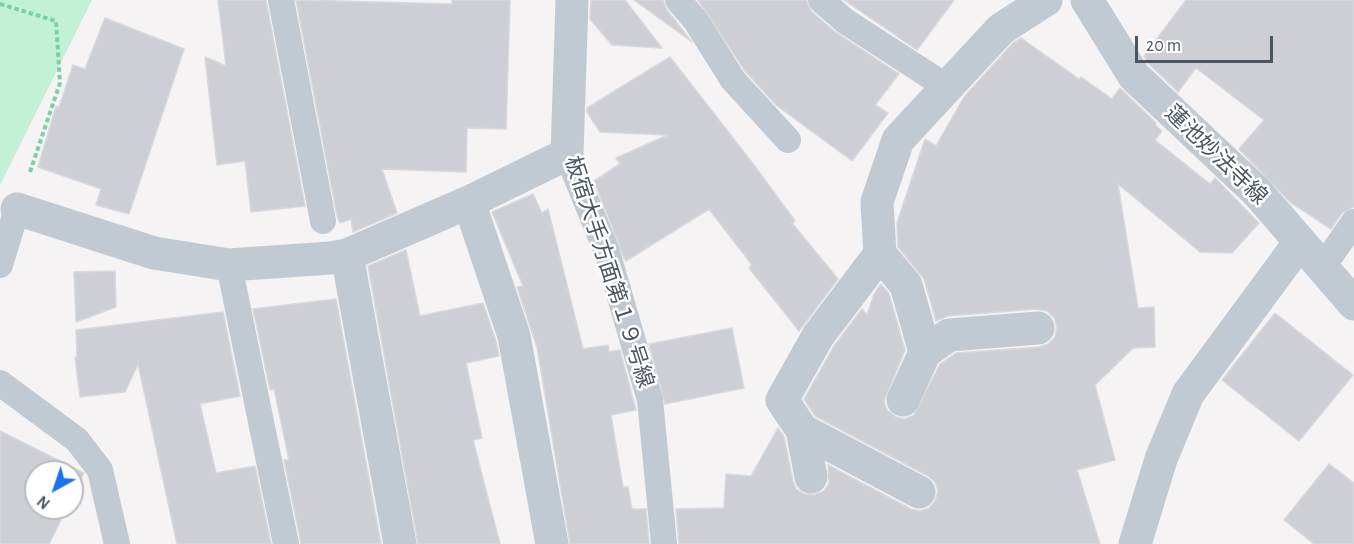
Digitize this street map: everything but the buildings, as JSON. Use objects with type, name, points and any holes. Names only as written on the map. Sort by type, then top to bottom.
[{"type":"street","name":"板宿大手方面第１９号線","points":[[567,154],[572,0]]},
{"type":"street","points":[[925,352],[906,285],[880,254],[877,202],[898,140],[1001,29],[1046,0]]},
{"type":"street","name":"蓮池妙法寺線","points":[[1087,0],[1134,76],[1257,192],[1354,304]]},
{"type":"street","points":[[17,209],[154,253],[229,265],[330,258],[347,255],[469,202],[567,154]]},
{"type":"street","points":[[469,202],[514,336],[552,544]]},
{"type":"street","points":[[1135,544],[1161,459],[1188,394],[1300,242]]},
{"type":"street","points":[[811,477],[802,430],[782,400],[818,336],[880,254]]},
{"type":"street","points":[[347,255],[400,544]]},
{"type":"street","points":[[903,400],[925,352],[949,335],[1038,328]]},
{"type":"street","points":[[802,430],[920,492]]},
{"type":"lane","points":[[281,0],[323,221]]},
{"type":"lane","points":[[678,0],[696,21],[733,80],[789,140]]},
{"type":"lane","points":[[821,0],[845,21],[947,87]]},
{"type":"lane","name":"板宿大手方面第１９号線","points":[[567,154],[607,252],[650,400],[664,544]]},
{"type":"lane","points":[[0,265],[17,209]]},
{"type":"lane","points":[[1322,268],[1354,222]]},
{"type":"lane","points":[[229,265],[286,544]]},
{"type":"lane","points":[[0,384],[77,440],[100,470],[117,544]]},
{"type":"path","points":[[0,4],[56,21],[60,83],[17,209]]},
{"type":"green space","points":[[0,0],[92,0],[0,185]]}]
